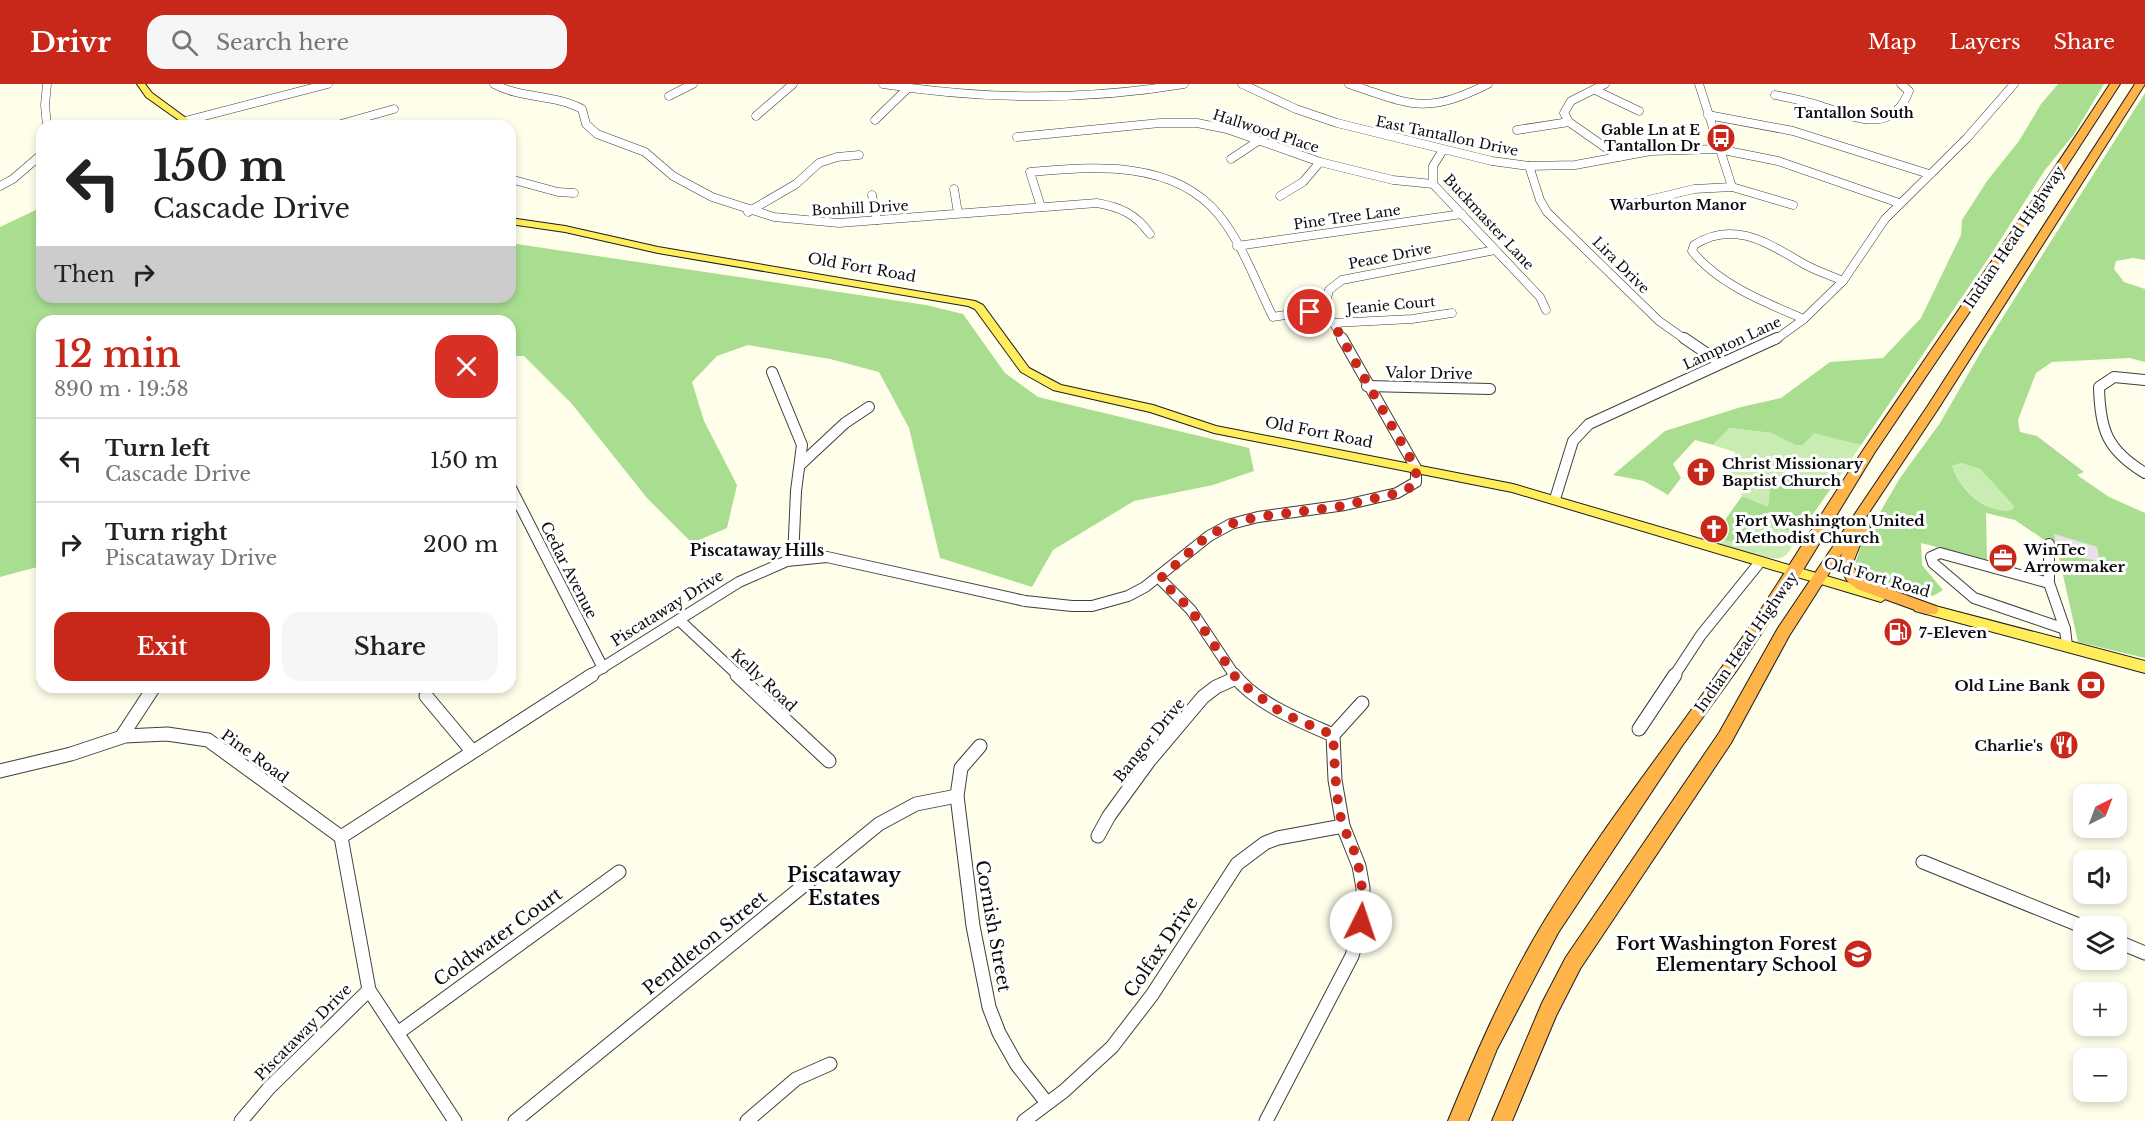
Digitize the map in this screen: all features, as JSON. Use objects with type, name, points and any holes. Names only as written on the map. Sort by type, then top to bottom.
[{"type":"highway","name":"Indian Head Highway","points":[[1458,1121],[1490,1042],[1551,927],[1676,741],[1731,666],[1795,571],[1870,450],[2028,218],[2115,84]]},
{"type":"highway","name":"Indian Head Highway","points":[[1502,1121],[1549,1010],[1573,963],[1725,738],[1784,632],[1818,578],[1932,409],[2140,84]]},
{"type":"highway","points":[[1885,478],[1870,515],[1853,544],[1845,565],[1853,578],[1862,585],[1931,610]]},
{"type":"main road","points":[[141,84],[149,95],[185,120]]},
{"type":"main road","name":"Old Fort Road","points":[[516,222],[565,229],[658,250],[971,303],[979,307],[1025,370],[1057,388],[1137,405],[1214,429],[1479,480],[1555,499],[1760,562],[2145,667]]},
{"type":"street","points":[[46,120],[47,84]]},
{"type":"street","points":[[196,120],[224,108],[287,97],[328,84]]},
{"type":"street","name":"Bonhill Drive","points":[[494,84],[504,89],[560,98],[573,104],[582,109],[587,127],[595,133],[634,147],[649,155],[676,178],[748,212],[797,222],[839,223],[1086,202],[1115,206],[1137,216],[1150,234]]},
{"type":"street","points":[[669,96],[693,84]]},
{"type":"street","points":[[756,116],[793,84]]},
{"type":"street","points":[[883,84],[953,95],[1018,99],[1184,84]]},
{"type":"street","name":"East Tantallon Drive","points":[[1242,84],[1314,116],[1492,161],[1529,166],[1575,165],[1673,148],[1718,149],[1778,161],[1899,203]]},
{"type":"street","points":[[1349,84],[1417,104],[1429,105],[1447,103],[1488,84]]},
{"type":"street","points":[[1605,84],[1566,106],[1563,113],[1569,123],[1618,157]]},
{"type":"street","points":[[1699,84],[1732,187]]},
{"type":"street","points":[[1775,95],[1810,102],[1859,117],[1882,120],[1889,117],[1907,96],[1909,91],[1901,84]]},
{"type":"street","name":"Lampton Lane","points":[[1555,499],[1573,441],[1584,428],[1603,416],[1774,340],[1804,319],[1843,281],[1877,229],[1899,203],[1990,114],[2014,84]]},
{"type":"street","points":[[875,120],[908,88]]},
{"type":"street","points":[[1595,90],[1639,111]]},
{"type":"street","points":[[362,120],[394,109]]},
{"type":"street","points":[[1708,115],[1792,130],[1929,174]]},
{"type":"street","name":"Hallwood Place","points":[[1017,137],[1186,122],[1218,126],[1320,162],[1393,180],[1434,184]]},
{"type":"street","points":[[1516,130],[1569,123]]},
{"type":"street","points":[[1231,159],[1258,141]]},
{"type":"street","name":"Buckmaster Lane","points":[[1443,150],[1431,168],[1434,184],[1540,297],[1546,310]]},
{"type":"street","points":[[748,212],[796,184],[824,161],[858,155]]},
{"type":"street","points":[[0,186],[13,179],[36,159]]},
{"type":"street","points":[[1280,196],[1303,182],[1320,162]]},
{"type":"street","name":"Lira Drive","points":[[1529,166],[1539,200],[1547,212],[1659,321],[1721,363]]},
{"type":"street","points":[[1041,207],[1030,172],[1074,167],[1120,169],[1159,177],[1178,184],[1204,201],[1219,215],[1274,317],[1310,312],[1333,323],[1416,468]]},
{"type":"street","points":[[516,181],[558,192],[574,193]]},
{"type":"street","points":[[1636,203],[1694,189],[1732,187],[1793,206]]},
{"type":"street","points":[[954,189],[958,213]]},
{"type":"street","points":[[872,195],[877,220]]},
{"type":"street","name":"Pine Tree Lane","points":[[1237,246],[1461,214]]},
{"type":"street","points":[[1804,319],[1743,292],[1699,260],[1692,251],[1694,245],[1702,240],[1736,232],[1753,235],[1804,264],[1843,281]]},
{"type":"street","name":"Peace Drive","points":[[1333,323],[1324,311],[1329,290],[1338,281],[1495,250]]},
{"type":"street","name":"Jeanie Court","points":[[1333,323],[1412,319],[1452,313]]},
{"type":"street","points":[[772,372],[800,436],[802,446],[796,491],[793,559]]},
{"type":"street","points":[[2145,380],[2116,377],[2106,380],[2099,387],[2100,423],[2109,443],[2126,461],[2145,473]]},
{"type":"street","name":"Valor Drive","points":[[1367,386],[1490,388]]},
{"type":"street","points":[[800,465],[824,445],[856,412],[869,407]]},
{"type":"street","name":"Piscataway Drive","points":[[240,1121],[269,1088],[369,990],[341,837],[472,750],[750,575],[793,559],[810,556],[832,557],[1025,601],[1062,606],[1111,603],[1134,595],[1160,579],[1205,538],[1230,524],[1257,517],[1337,507],[1398,493],[1408,489],[1416,482],[1416,468]]},
{"type":"street","name":"Cedar Avenue","points":[[516,498],[603,668]]},
{"type":"street","points":[[2049,544],[2049,583],[2065,629],[2067,646]]},
{"type":"street","points":[[2049,583],[1940,553],[1931,557],[1932,563],[1974,598],[2065,629]]},
{"type":"street","points":[[1639,729],[1701,635],[1760,562]]},
{"type":"street","points":[[1160,579],[1191,610],[1236,678],[1259,698],[1282,713],[1333,735]]},
{"type":"street","name":"Kelly Road","points":[[679,620],[828,761]]},
{"type":"street","name":"Bangor Drive","points":[[1098,836],[1109,816],[1149,761],[1203,697],[1216,687],[1236,678]]},
{"type":"street","points":[[122,736],[150,693]]},
{"type":"street","points":[[426,696],[472,750]]},
{"type":"street","points":[[1266,1121],[1352,956],[1361,922],[1363,888],[1352,845],[1343,826],[1335,780],[1333,735],[1362,703]]},
{"type":"street","name":"Pine Road","points":[[0,771],[45,761],[122,736],[165,733],[186,735],[208,740],[341,837]]},
{"type":"street","name":"Cornish Street","points":[[980,746],[966,758],[961,768],[957,796],[973,926],[989,1007],[999,1033],[1017,1065],[1047,1103]]},
{"type":"street","name":"Pendleton Street","points":[[515,1121],[879,824],[909,805],[924,800],[957,796]]},
{"type":"street","name":"Colfax Drive","points":[[1024,1121],[1083,1075],[1112,1047],[1152,995],[1237,864],[1256,849],[1278,838],[1343,826]]},
{"type":"street","points":[[1923,862],[2073,923]]},
{"type":"street","name":"Coldwater Court","points":[[399,1032],[619,872]]},
{"type":"street","points":[[2127,945],[2145,952]]},
{"type":"street","points":[[369,990],[399,1032],[455,1121]]},
{"type":"street","points":[[747,1121],[795,1079],[812,1068],[830,1064]]},
{"type":"shaded area","points":[[2054,534],[2097,547],[2099,561],[2058,553]]},
{"type":"green space","points":[[2058,84],[2104,84],[2074,134],[2045,170],[1990,256],[1861,445],[1814,433],[1803,445],[1796,445],[1772,433],[1729,428],[1713,445],[1695,440],[1673,464],[1681,478],[1668,495],[1644,481],[1613,475],[1665,431],[1741,407],[1781,398],[1830,362],[1883,358],[1921,318],[1961,235],[1962,220],[1987,181],[2019,141],[2041,104]]},
{"type":"green space","points":[[2145,93],[2145,260],[2133,258],[2116,261],[2114,269],[2124,282],[2145,289],[2145,362],[2129,358],[2052,362],[2036,373],[2018,420],[2020,432],[2037,436],[2084,472],[2077,475],[2109,497],[2145,513],[2145,658],[2078,642],[2058,553],[2099,561],[2097,547],[2054,534],[2056,543],[2043,539],[2015,520],[1986,513],[1987,560],[1921,543],[1922,565],[1943,590],[1933,596],[1864,577],[1857,572],[1855,564],[1862,543],[1900,478],[1940,423],[1982,350]],"holes":[[[1961,463],[1980,469],[2014,506],[2012,510],[1992,508],[1983,504],[1967,492],[1952,466]]]},
{"type":"green space","points":[[36,210],[36,303],[516,303],[516,244],[926,305],[963,314],[1005,373],[1038,397],[1249,448],[1254,471],[1213,485],[1134,501],[1053,550],[1032,587],[940,558],[909,428],[879,372],[830,359],[748,345],[717,356],[692,382],[704,421],[737,485],[727,528],[692,543],[647,498],[572,404],[524,356],[516,356],[516,315],[36,315],[36,567],[0,577],[0,227]]},
{"type":"green space","points":[[1728,428],[1772,433],[1803,445],[1814,432],[1861,445],[1832,487],[1820,479],[1802,486],[1798,478],[1770,490],[1768,508],[1742,496],[1731,472],[1735,452],[1713,445]]},
{"type":"green space","points":[[1961,463],[1980,469],[2014,506],[2012,510],[1992,508],[1967,491],[1952,466]]},
{"type":"green space","points":[[1786,471],[1792,473],[1802,486],[1814,478],[1832,487],[1799,534],[1784,529],[1774,515],[1766,515],[1753,525],[1751,541],[1732,542],[1713,537],[1742,496],[1768,507],[1770,490]]},
{"type":"green space","points":[[1766,515],[1774,515],[1784,529],[1799,534],[1783,557],[1758,556],[1710,541],[1713,537],[1732,542],[1751,541],[1753,525]]},
{"type":"place","name":"Gable Ln at E Tantallon Dr","points":[[1721,138]]},
{"type":"place","name":"Christ Missionary Baptist Church","points":[[1701,472]]},
{"type":"place","name":"Fort Washington United Methodist Church","points":[[1714,529]]},
{"type":"place","name":"WinTec Arrowmaker","points":[[2003,558]]},
{"type":"place","name":"7-Eleven","points":[[1898,632]]},
{"type":"place","name":"Old Line Bank","points":[[2091,685]]},
{"type":"place","name":"Charlie's","points":[[2064,745]]},
{"type":"place","name":"Fort Washington Forest Elementary School","points":[[1858,954]]},
{"type":"district","name":"Tantallon South","points":[[1854,113]]},
{"type":"district","name":"Warburton Manor","points":[[1678,205]]},
{"type":"district","name":"Piscataway Hills","points":[[757,550]]},
{"type":"district","name":"Piscataway Estates","points":[[844,886]]},
{"type":"route","points":[[1310,312],[1327,318],[1333,323],[1416,468],[1418,476],[1416,482],[1408,489],[1398,493],[1337,507],[1239,520],[1205,538],[1160,579],[1191,610],[1236,678],[1259,698],[1282,713],[1333,735],[1335,780],[1343,826],[1359,866],[1363,888],[1361,922]]}]
